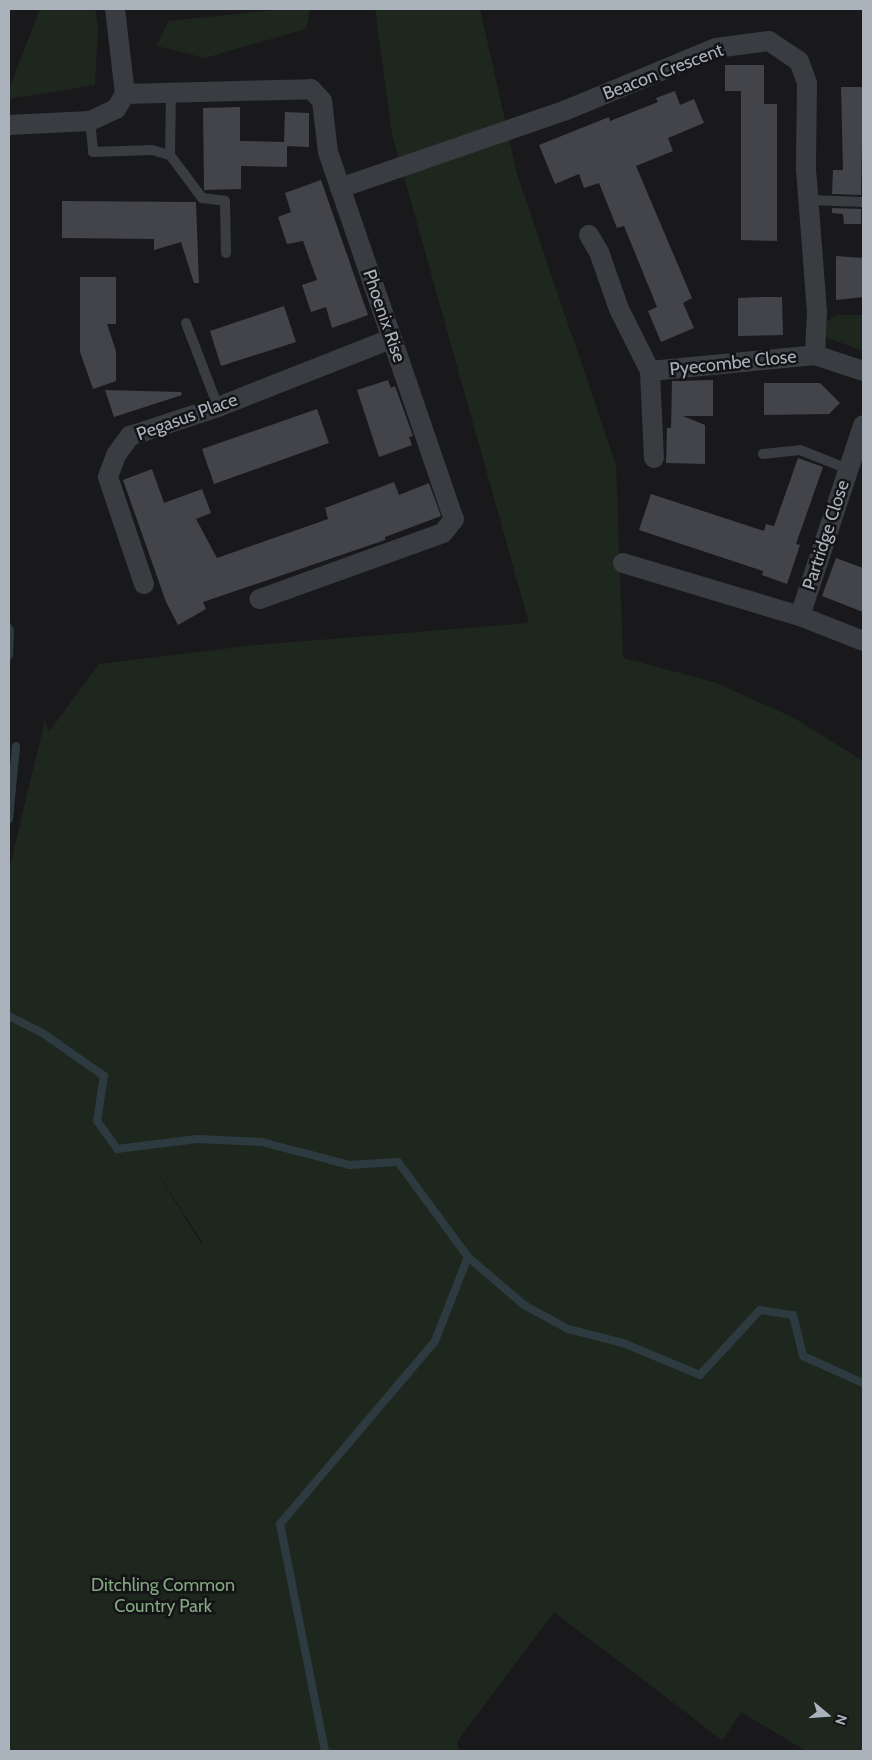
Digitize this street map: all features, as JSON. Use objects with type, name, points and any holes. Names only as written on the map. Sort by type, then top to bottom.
[{"type":"street","points":[[9,125],[90,121],[116,108],[125,94],[115,9]]},
{"type":"street","name":"Beacon Crescent","points":[[340,188],[564,111],[716,48],[768,41],[799,61],[806,83],[806,169],[810,200],[817,311],[815,355]]},
{"type":"street","name":"Phoenix Rise","points":[[125,94],[311,89],[322,101],[328,152],[454,519],[443,533],[260,599]]},
{"type":"street","name":"Pyecombe Close","points":[[589,235],[599,252],[620,309],[650,371],[654,458]]},
{"type":"street","name":"Pegasus Place","points":[[144,584],[108,477],[116,456],[130,436],[218,407],[391,339]]},
{"type":"street","points":[[815,355],[863,372]]},
{"type":"street","name":"Pyecombe Close","points":[[650,371],[815,355]]},
{"type":"street","name":"Partridge Close","points":[[800,616],[863,425]]},
{"type":"street","points":[[623,564],[800,616],[863,641]]},
{"type":"lane","points":[[171,93],[170,155],[202,198],[225,201],[226,253]]},
{"type":"lane","points":[[90,121],[93,152],[152,150],[170,155]]},
{"type":"lane","points":[[810,200],[863,202]]},
{"type":"lane","points":[[186,323],[218,407]]},
{"type":"lane","points":[[762,454],[800,450],[848,469]]},
{"type":"green space","points":[[40,9],[95,9],[98,26],[95,85],[9,99],[9,89]]},
{"type":"green space","points":[[286,9],[310,10],[306,29],[205,58],[157,46],[168,21]]},
{"type":"green space","name":"Ditchling Common Country Park","points":[[375,9],[480,9],[517,174],[616,465],[623,658],[714,682],[794,718],[863,761],[863,1751],[806,1751],[741,1712],[722,1740],[554,1612],[457,1742],[459,1751],[9,1751],[9,870],[45,720],[49,732],[99,664],[257,645],[529,623],[392,134]],"holes":[[[152,1164],[201,1240],[203,1247]]]},
{"type":"green space","points":[[837,315],[863,315],[863,351],[825,337],[825,322]]},
{"type":"shaded area","points":[[9,621],[14,629],[13,656],[9,662]]},
{"type":"building","points":[[725,65],[764,65],[764,104],[777,104],[777,241],[741,240],[741,91],[725,91]]},
{"type":"building","points":[[841,87],[863,87],[861,195],[832,194],[833,170],[843,170]]},
{"type":"building","points":[[675,91],[680,105],[694,99],[704,123],[668,138],[673,151],[636,166],[692,298],[683,303],[694,328],[661,342],[648,311],[657,307],[624,226],[617,228],[599,183],[584,188],[579,174],[555,184],[539,145],[609,117],[610,121],[658,102],[656,98]]},
{"type":"building","points":[[240,107],[240,141],[284,142],[285,112],[309,113],[309,147],[287,146],[287,167],[241,166],[241,189],[204,190],[203,108]]},
{"type":"building","points":[[321,180],[368,315],[332,328],[326,307],[311,312],[302,285],[317,280],[303,241],[287,244],[278,217],[291,212],[285,193]]},
{"type":"building","points":[[62,201],[196,202],[199,283],[194,283],[181,242],[154,250],[154,239],[62,238]]},
{"type":"building","points":[[832,208],[861,209],[861,224],[844,224],[843,214],[832,213]]},
{"type":"building","points":[[836,256],[863,258],[863,297],[836,300]]},
{"type":"building","points":[[80,277],[116,277],[116,324],[107,324],[116,351],[116,381],[93,389],[80,352]]},
{"type":"building","points":[[782,297],[783,335],[738,336],[738,298]]},
{"type":"building","points":[[284,306],[296,342],[221,366],[210,331]]},
{"type":"building","points":[[388,380],[391,388],[395,386],[413,436],[409,437],[412,445],[379,457],[357,390]]},
{"type":"building","points":[[713,380],[713,416],[683,416],[705,425],[705,464],[666,463],[667,428],[671,428],[672,381]]},
{"type":"building","points":[[764,383],[820,383],[840,403],[829,414],[764,415]]},
{"type":"building","points":[[105,390],[181,392],[182,395],[114,417]]},
{"type":"building","points":[[317,409],[329,443],[214,484],[202,449]]},
{"type":"building","points":[[798,458],[823,467],[796,544],[800,545],[787,584],[762,575],[763,571],[639,530],[651,494],[764,531],[766,524],[774,526]]},
{"type":"building","points":[[152,469],[164,503],[202,489],[211,513],[196,519],[217,558],[328,519],[325,508],[394,482],[399,495],[429,483],[441,516],[385,537],[385,540],[203,602],[206,609],[178,625],[166,602],[123,480]]},
{"type":"building","points":[[836,558],[863,568],[863,612],[822,596]]},
{"type":"waterway","points":[[9,819],[16,746]]},
{"type":"waterway","points":[[9,1016],[44,1034],[104,1076],[97,1121],[117,1149],[197,1139],[262,1142],[349,1165],[398,1162],[468,1257],[524,1305],[568,1329],[623,1343],[700,1375],[760,1310],[793,1315],[803,1356],[863,1383]]},
{"type":"waterway","points":[[325,1751],[280,1524],[435,1341],[468,1257]]}]
